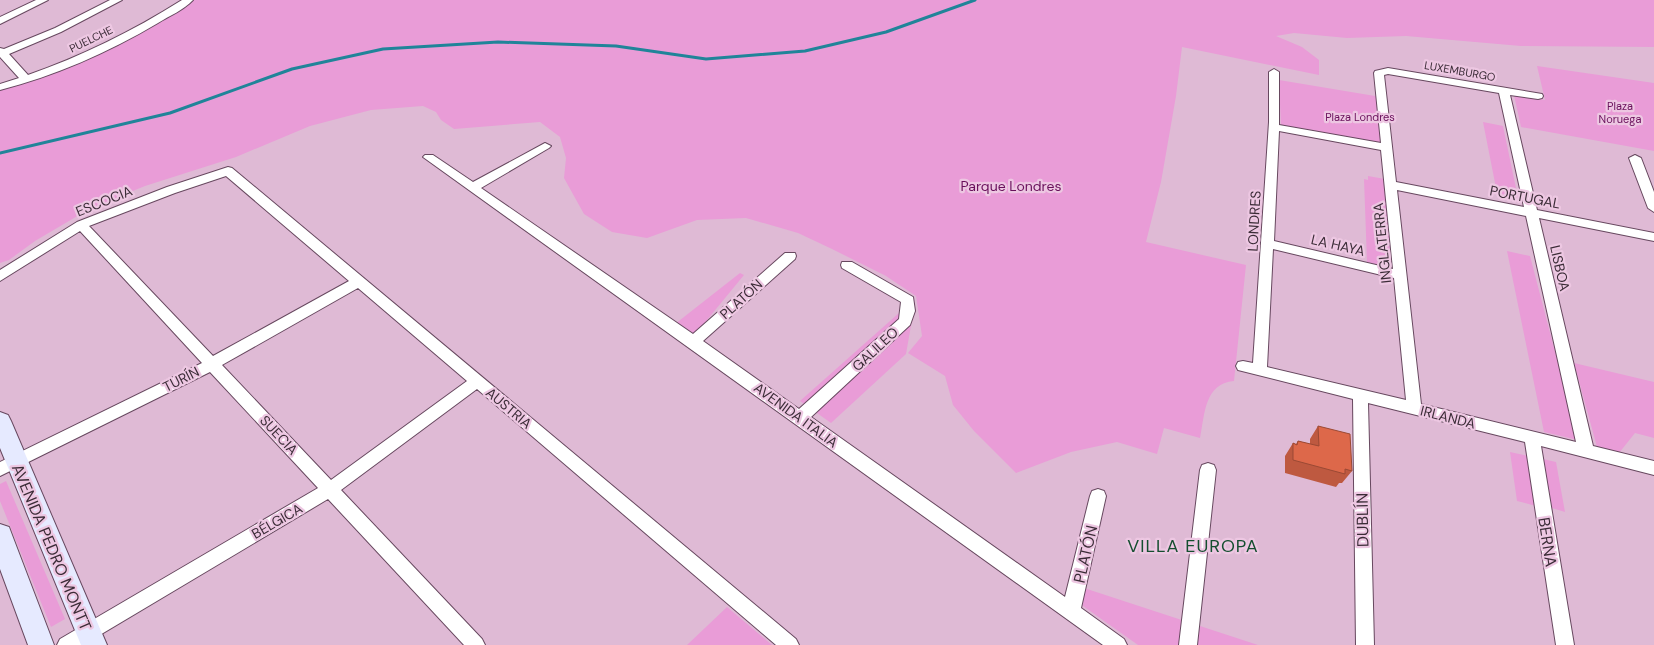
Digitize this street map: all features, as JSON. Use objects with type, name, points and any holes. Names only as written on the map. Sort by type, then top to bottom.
[{"type":"main road","name":"AVENIDA PEDRO MONTT","points":[[0,421],[8,465],[91,638]]},
{"type":"main road","points":[[0,538],[41,645]]},
{"type":"street","points":[[0,21],[43,0]]},
{"type":"street","points":[[26,79],[1,53],[58,30],[117,0]]},
{"type":"street","name":"PUELCHE","points":[[0,87],[67,64],[99,50],[188,0]]},
{"type":"street","points":[[0,14],[19,11]]},
{"type":"street","name":"LUXEMBURGO","points":[[1379,73],[1388,71],[1538,96]]},
{"type":"street","name":"LONDRES","points":[[1260,371],[1274,127],[1274,72]]},
{"type":"street","name":"INGLATERRA","points":[[1379,73],[1414,409]]},
{"type":"street","name":"LISBOA","points":[[1504,91],[1586,451]]},
{"type":"street","points":[[1274,127],[1387,148]]},
{"type":"street","points":[[474,187],[545,146]]},
{"type":"street","name":"AVENIDA ITALIA","points":[[429,157],[693,342],[1118,645]]},
{"type":"street","points":[[1635,158],[1654,208]]},
{"type":"street","name":"ESCOCIA","points":[[0,276],[81,225],[171,190],[228,171]]},
{"type":"street","name":"AUSTRIA","points":[[228,171],[790,645]]},
{"type":"street","name":"PORTUGAL","points":[[1391,185],[1654,237]]},
{"type":"street","name":"SUECIA","points":[[81,225],[476,645]]},
{"type":"street","name":"LA HAYA","points":[[1268,244],[1400,275]]},
{"type":"street","name":"PLATÓN","points":[[693,342],[790,256]]},
{"type":"street","name":"GALILEO","points":[[800,418],[905,321],[908,311],[908,300],[847,265]]},
{"type":"street","name":"TURÍN","points":[[8,465],[211,364],[359,281]]},
{"type":"street","name":"IRLANDA","points":[[1242,366],[1654,468]]},
{"type":"street","name":"BÉLGICA","points":[[66,645],[91,638],[330,489],[478,381]]},
{"type":"street","name":"DUBLÍN","points":[[1360,396],[1365,645]]},
{"type":"street","name":"BERNA","points":[[1532,438],[1565,645]]},
{"type":"street","points":[[1188,645],[1208,470]]},
{"type":"street","name":"PLATÓN","points":[[1071,612],[1098,496]]},
{"type":"green space","name":"Parque Londres","points":[[188,0],[1654,0],[1654,47],[1521,46],[1406,36],[1347,38],[1294,33],[1276,36],[1302,47],[1319,60],[1319,75],[1182,47],[1176,96],[1161,182],[1146,242],[1246,265],[1234,381],[1224,383],[1211,394],[1205,410],[1200,438],[1164,428],[1157,454],[1117,442],[1071,452],[1016,473],[974,431],[953,405],[945,376],[908,353],[922,336],[916,296],[886,276],[798,233],[746,218],[697,220],[647,238],[612,232],[584,214],[564,178],[566,158],[560,137],[540,122],[454,129],[441,120],[436,112],[423,106],[371,110],[310,126],[236,157],[145,186],[91,208],[35,241],[9,260],[0,263],[0,87],[67,64]]},
{"type":"green space","name":"Plaza Noruega","points":[[1537,66],[1654,83],[1654,151],[1521,127],[1514,95],[1545,100]]},
{"type":"green space","name":"Plaza Londres","points":[[1279,80],[1381,97],[1388,147],[1281,127]]},
{"type":"green space","points":[[1483,122],[1503,126],[1518,198],[1497,193]]},
{"type":"green space","points":[[1368,176],[1385,179],[1391,268],[1367,262],[1364,179],[1368,180]]},
{"type":"green space","points":[[1507,251],[1530,256],[1578,440],[1544,432]]},
{"type":"green space","points":[[740,273],[744,275],[693,337],[675,324]]},
{"type":"green space","points":[[899,313],[912,320],[906,354],[831,423],[800,401]]},
{"type":"green space","points":[[1574,363],[1654,382],[1654,438],[1635,433],[1619,453],[1597,447]]},
{"type":"green space","points":[[1510,452],[1528,456],[1536,506],[1517,501]]},
{"type":"green space","points":[[1543,459],[1556,462],[1565,512],[1552,508]]},
{"type":"green space","points":[[6,481],[65,619],[51,627],[0,501],[0,484]]},
{"type":"green space","points":[[1084,588],[1258,645],[1138,645],[1083,606]]},
{"type":"green space","points":[[727,607],[772,645],[687,645]]},
{"type":"building","points":[[1318,426],[1350,434],[1352,471],[1345,469],[1345,474],[1293,460],[1293,443],[1297,445],[1298,441],[1319,446]]},
{"type":"waterway","points":[[0,153],[170,113],[292,69],[383,49],[498,42],[616,46],[706,59],[805,51],[886,32],[975,0]]},
{"type":"district","name":"VILLA EUROPA","points":[[1193,546]]}]
